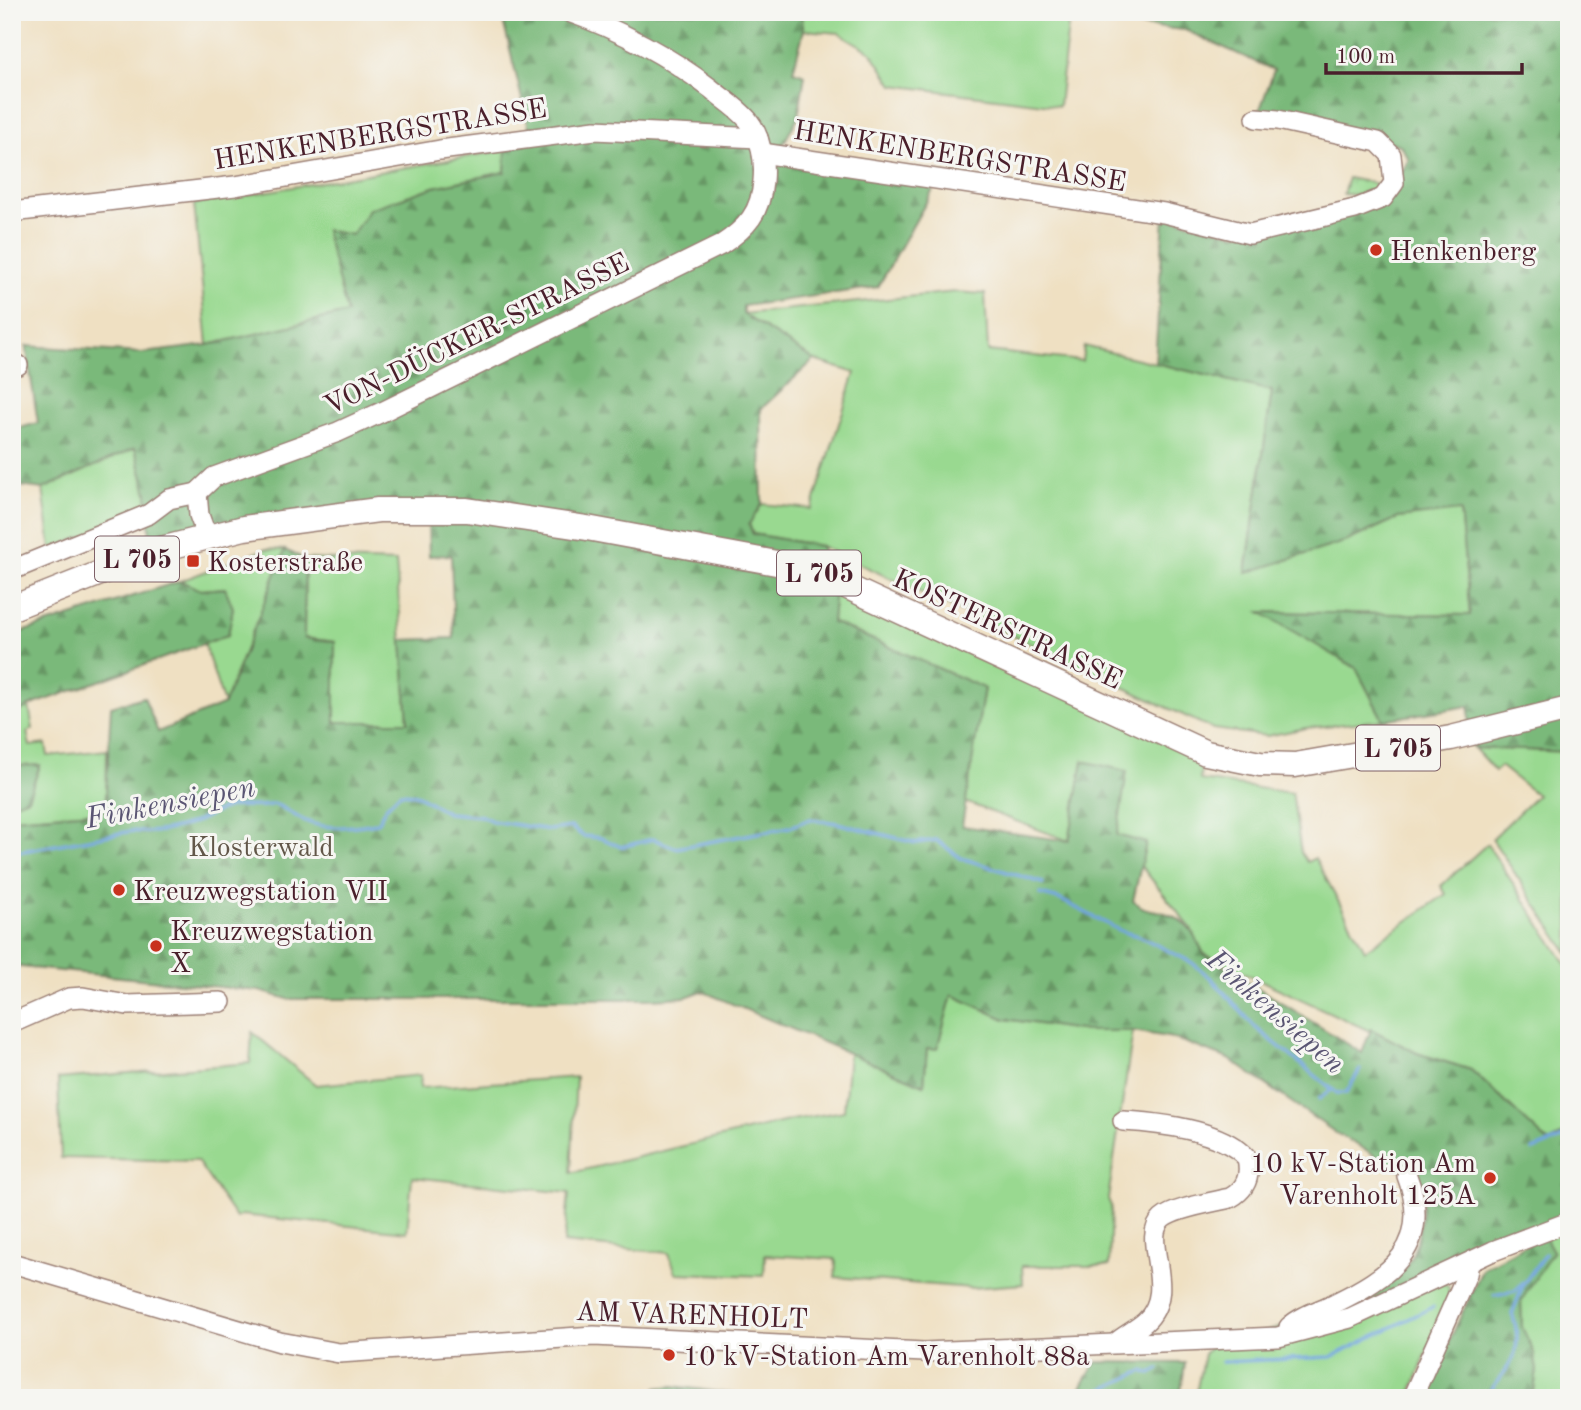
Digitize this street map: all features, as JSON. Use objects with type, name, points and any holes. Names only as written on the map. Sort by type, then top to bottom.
[{"type":"main road","name":"KOSTERSTRASSE","points":[[12,608],[161,549],[265,524],[379,510],[467,510],[789,564],[852,587],[1206,753],[1260,764],[1295,765],[1342,759],[1569,709]]},
{"type":"street","points":[[569,12],[637,39],[671,58],[748,120],[760,145]]},
{"type":"street","name":"HENKENBERGSTRASSE","points":[[12,212],[235,186],[440,150],[583,131],[648,131],[760,145],[1164,213],[1250,234],[1368,205],[1391,191],[1394,183],[1391,155],[1378,142],[1278,120],[1256,118]]},
{"type":"street","name":"VON-DÜCKER-STRASSE","points":[[197,493],[214,477],[338,432],[721,245],[743,229],[759,206],[764,170],[760,145]]},
{"type":"street","points":[[12,570],[149,514],[169,499],[197,493],[199,515],[206,537]]},
{"type":"street","points":[[12,1023],[69,998],[83,997],[127,1005],[221,1002]]},
{"type":"street","points":[[1117,1341],[1146,1321],[1158,1303],[1161,1288],[1154,1240],[1158,1225],[1164,1217],[1230,1198],[1238,1193],[1249,1176],[1247,1158],[1233,1146],[1172,1126],[1123,1121]]},
{"type":"street","points":[[1278,1337],[1295,1322],[1365,1289],[1388,1274],[1406,1251],[1415,1221],[1415,1200],[1407,1176]]},
{"type":"street","name":"AM VARENHOLT","points":[[12,1263],[280,1342],[339,1353],[594,1336],[886,1352],[1117,1341],[1278,1337],[1350,1318],[1514,1242],[1569,1223]]},
{"type":"street","points":[[1412,1398],[1468,1274],[1469,1264]]},
{"type":"green space","name":"Klosterwald","points":[[501,12],[800,12],[804,30],[793,71],[805,75],[798,117],[774,161],[937,183],[878,287],[743,306],[743,314],[814,360],[761,409],[762,504],[749,524],[753,534],[821,546],[835,589],[832,622],[984,688],[962,826],[1069,841],[1083,761],[1127,771],[1117,835],[1146,843],[1133,901],[1142,907],[1175,917],[1194,935],[1204,954],[1362,1053],[1371,1029],[1417,1053],[1471,1070],[1549,1143],[1569,1131],[1569,1215],[1372,1302],[1308,1323],[1369,1294],[1399,1275],[1416,1244],[1424,1183],[1336,1133],[1229,1059],[1173,1038],[1133,1031],[1086,1031],[1005,1019],[952,995],[937,1049],[927,1048],[924,1085],[702,991],[686,997],[651,999],[288,999],[259,991],[12,966],[12,818],[105,811],[111,706],[144,697],[158,732],[224,704],[285,550],[305,559],[304,638],[335,642],[335,722],[408,722],[402,640],[454,638],[451,555],[429,556],[428,518],[174,529],[150,538],[147,493],[135,448],[43,489],[12,485],[12,430],[38,423],[26,346],[143,353],[208,345],[347,313],[325,230],[352,235],[369,209],[434,187],[505,172],[506,150],[532,141]]},
{"type":"green space","points":[[800,12],[993,12],[1069,17],[1059,106],[893,85],[871,52],[839,33],[804,30]]},
{"type":"green space","points":[[993,12],[1569,12],[1569,752],[1474,748],[1469,743],[1469,706],[1383,720],[1356,668],[1260,612],[1470,615],[1460,511],[1398,518],[1347,541],[1246,573],[1272,391],[1155,363],[1164,216],[1235,234],[1386,202],[1409,159],[1400,145],[1259,112],[1274,70],[1185,30]]},
{"type":"green space","points":[[506,150],[505,172],[434,187],[369,209],[347,313],[208,345],[194,204]]},
{"type":"green space","points":[[1348,178],[1378,184],[1375,193],[1368,190],[1358,195],[1343,194]]},
{"type":"green space","points":[[955,292],[985,294],[988,351],[1082,361],[1084,346],[1272,391],[1246,572],[1347,541],[1398,518],[1460,510],[1470,615],[1262,612],[1356,668],[1383,720],[1306,728],[1267,736],[1213,729],[821,546],[753,534],[749,524],[762,504],[812,509],[855,373],[814,360],[743,314]]},
{"type":"green space","points":[[135,448],[147,493],[148,512],[51,549],[43,489]]},
{"type":"green space","points":[[265,549],[285,550],[224,704],[204,644],[228,635],[233,608],[225,588],[201,590],[180,581]]},
{"type":"green space","points":[[305,559],[396,562],[408,722],[335,722],[335,642],[304,638]]},
{"type":"green space","points":[[180,581],[201,590],[225,588],[233,608],[228,635],[29,706],[12,716],[12,635]]},
{"type":"green space","points":[[835,589],[1202,759],[1200,780],[1292,793],[1301,853],[1307,862],[1315,858],[1365,950],[1446,894],[1441,886],[1487,844],[1569,968],[1569,1131],[1549,1143],[1471,1070],[1417,1053],[1204,954],[1191,928],[1116,835],[1083,761],[1069,841],[965,802],[984,688],[832,622]]},
{"type":"green space","points":[[29,706],[33,729],[27,732],[30,746],[46,744],[48,756],[107,750],[106,811],[12,818],[12,804],[28,798],[40,766],[12,766],[12,716]]},
{"type":"green space","points":[[1474,748],[1569,752],[1569,954],[1492,839],[1537,795],[1500,766],[1495,771]]},
{"type":"green space","points":[[40,765],[28,798],[12,804],[12,766]]},
{"type":"green space","points":[[952,994],[1005,1019],[1086,1031],[1133,1031],[1108,1199],[1111,1206],[1109,1266],[1022,1266],[1023,1284],[971,1288],[835,1277],[836,1259],[765,1255],[764,1276],[676,1273],[669,1253],[564,1243],[569,1193],[412,1177],[407,1232],[241,1215],[236,1218],[197,1161],[61,1158],[58,1079],[250,1063],[252,1032],[316,1085],[421,1075],[420,1088],[576,1077],[571,1173],[792,1120],[844,1111],[849,1053],[924,1085],[927,1048],[937,1048]]},
{"type":"green space","points":[[1569,1227],[1569,1398],[1533,1398],[1537,1370],[1522,1327],[1521,1301],[1544,1235]]},
{"type":"green space","points":[[1544,1235],[1553,1251],[1521,1301],[1522,1327],[1534,1353],[1537,1370],[1533,1398],[1423,1398],[1483,1268]]},
{"type":"green space","points":[[1445,1283],[1449,1288],[1449,1296],[1409,1398],[1195,1398],[1204,1354],[1211,1346]]},
{"type":"green space","points":[[1096,1362],[1185,1363],[1180,1398],[1075,1398]]},
{"type":"green space","points":[[673,1386],[764,1398],[654,1398],[656,1388]]},
{"type":"waterway","name":"Finkensiepen","points":[[12,853],[132,831],[169,830],[236,806],[273,804],[321,826],[377,823],[386,807],[400,793],[415,794],[448,813],[482,816],[492,821],[550,830],[571,827],[583,836],[601,838],[621,847],[653,839],[676,848],[790,827],[810,819],[916,843],[936,840],[961,858],[1043,883]]},
{"type":"waterway","name":"Finkensiepen","points":[[1040,894],[1059,899],[1123,932],[1139,936],[1191,962],[1211,978],[1256,1028],[1337,1093],[1346,1093],[1360,1070]]},
{"type":"waterway","points":[[1319,1099],[1331,1090]]},
{"type":"waterway","name":"Finkensiepen","points":[[1533,1150],[1569,1136]]},
{"type":"waterway","points":[[1485,1398],[1512,1360],[1517,1340],[1512,1314],[1524,1283],[1545,1254]]},
{"type":"waterway","points":[[1494,1295],[1515,1291],[1523,1283]]},
{"type":"waterway","points":[[1222,1362],[1331,1357],[1433,1307]]},
{"type":"waterway","points":[[1084,1398],[1143,1371],[1151,1374],[1159,1369]]},
{"type":"place","name":"Henkenberg","points":[[1376,250]]},
{"type":"place","name":"Kosterstraße","points":[[193,561]]},
{"type":"place","name":"Kreuzwegstation VII","points":[[119,890]]},
{"type":"place","name":"Kreuzwegstation X","points":[[156,946]]},
{"type":"place","name":"10 kV-Station Am Varenholt 125A","points":[[1490,1178]]},
{"type":"place","name":"10 kV-Station Am Varenholt 88a","points":[[669,1355]]}]
